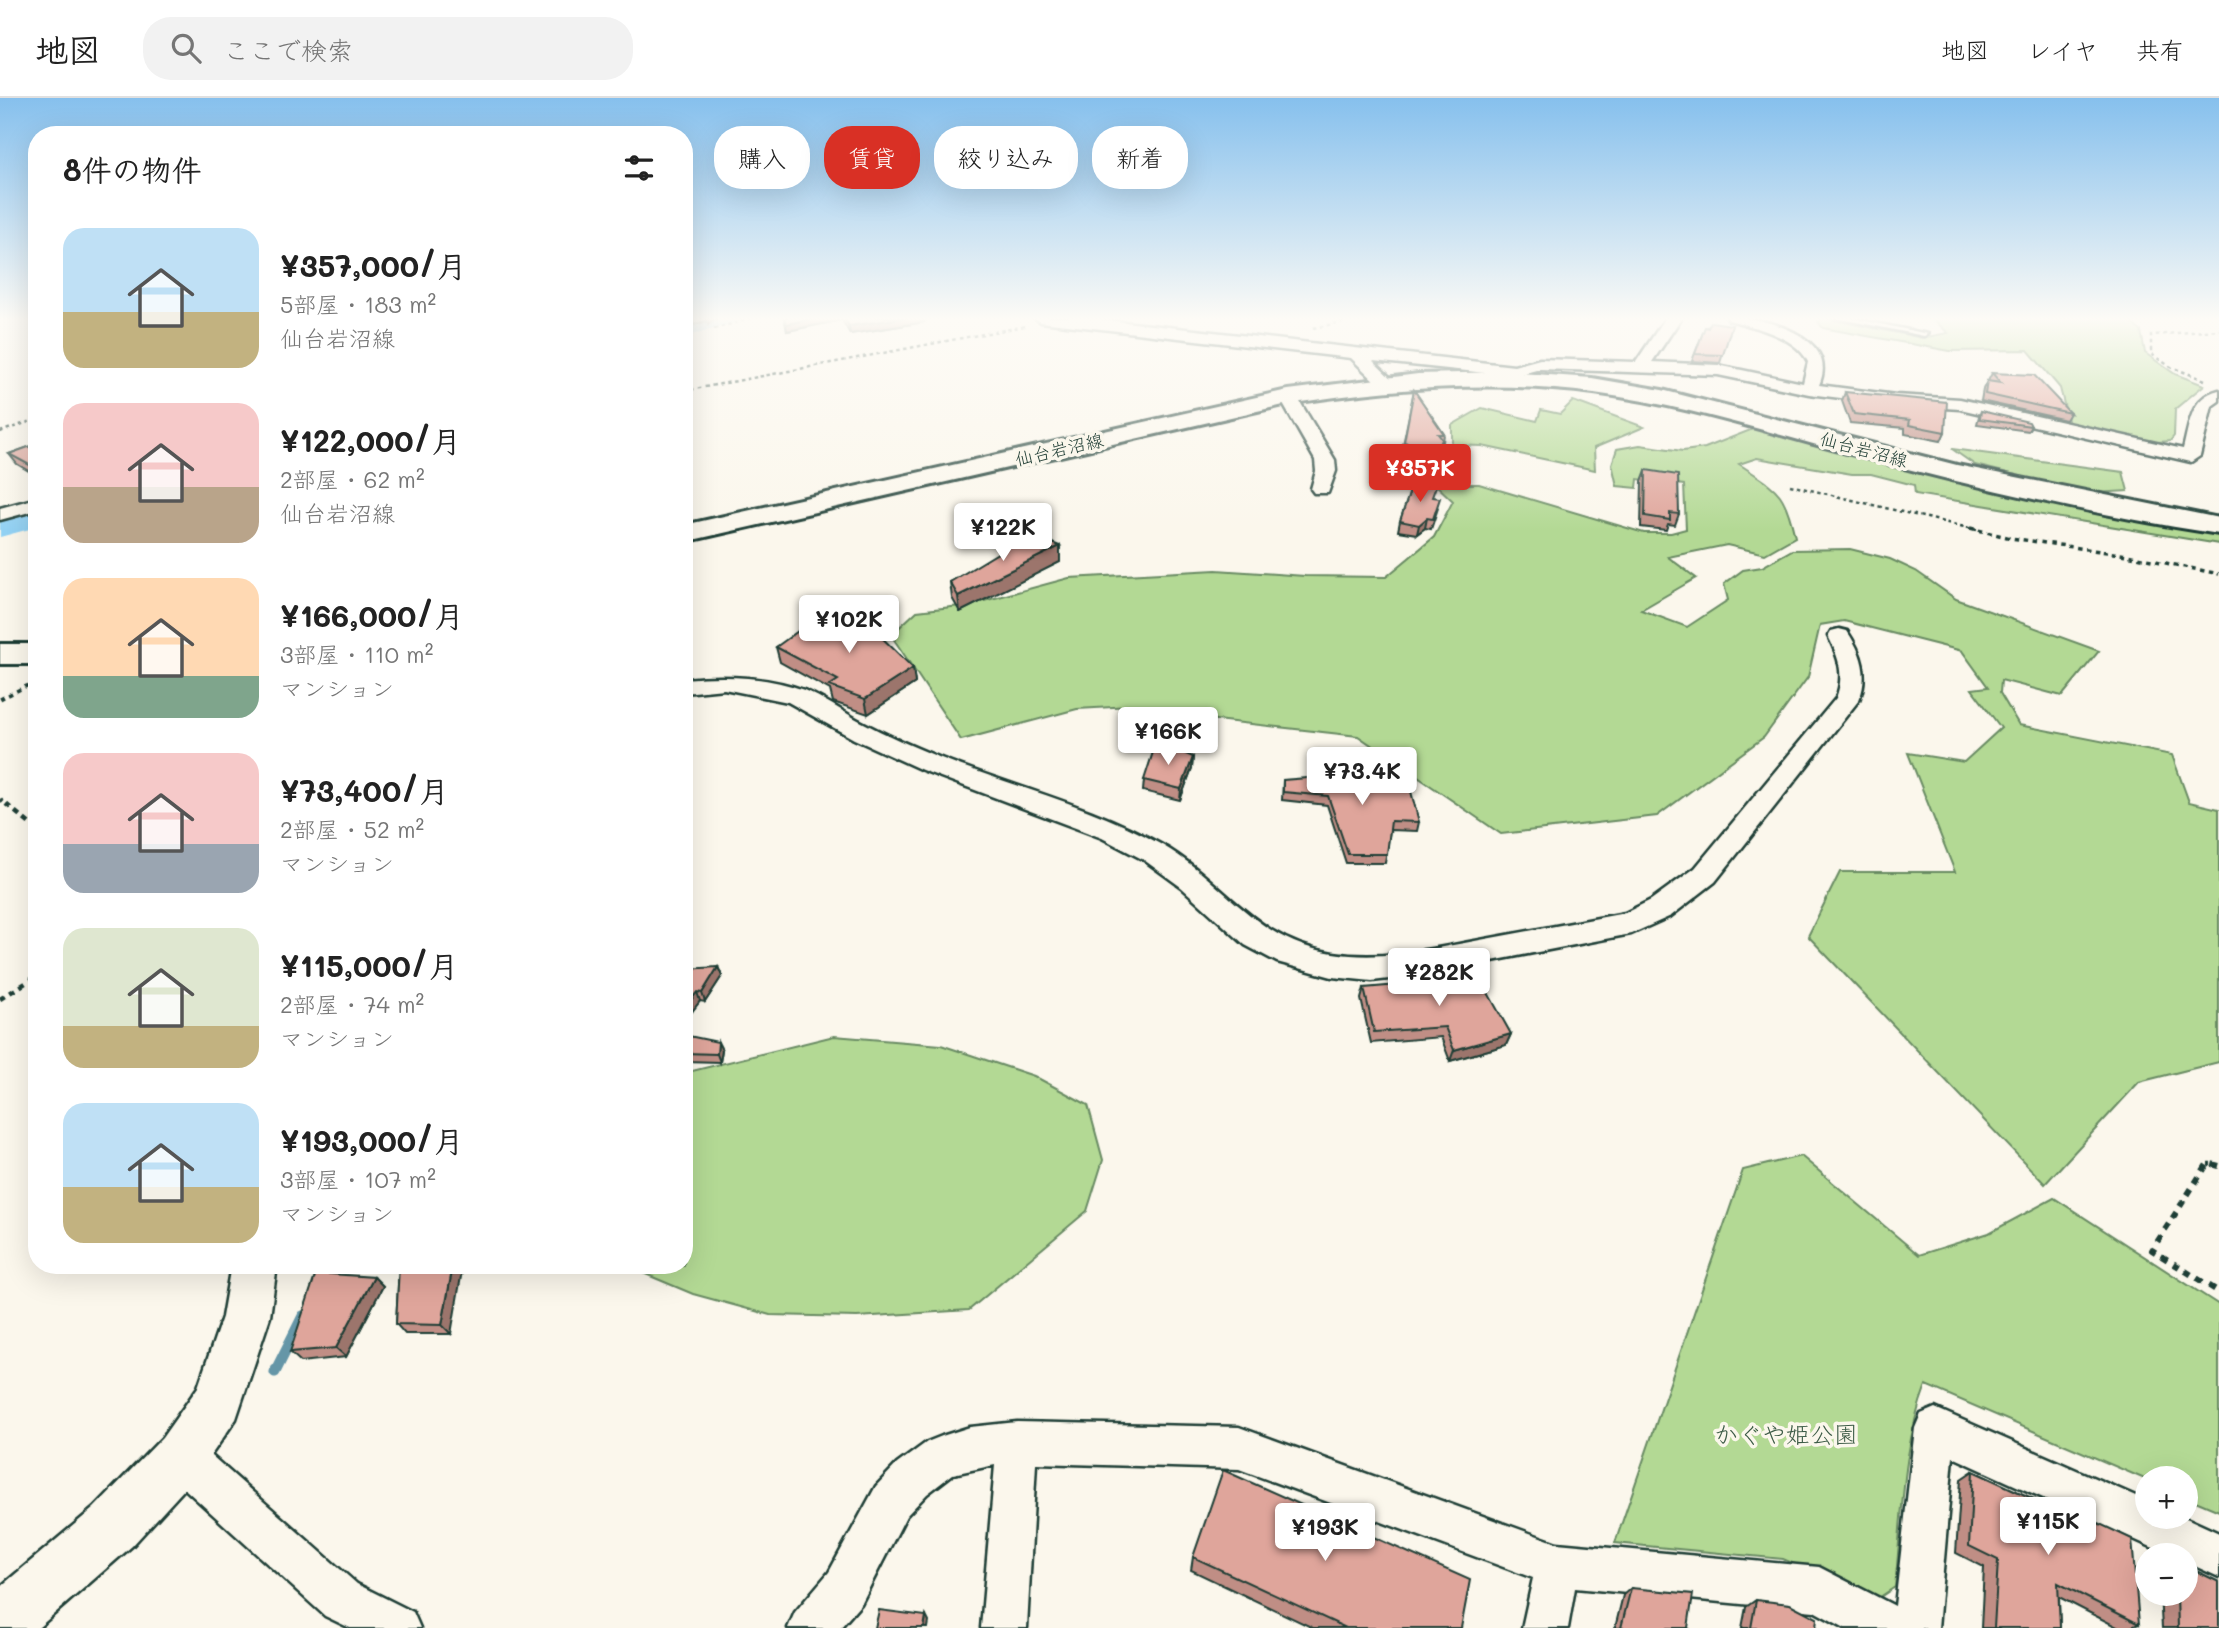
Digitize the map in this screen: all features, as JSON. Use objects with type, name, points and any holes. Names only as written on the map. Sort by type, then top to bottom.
[{"type":"main road","name":"仙台岩沼線","points":[[693,532],[1288,397],[1349,388]]},
{"type":"main road","name":"仙台岩沼線","points":[[1599,388],[1636,392],[1725,411],[1933,467],[2143,513],[2219,526]]},
{"type":"main road","points":[[0,654],[28,654]]},
{"type":"street","points":[[1809,389],[1896,400],[1960,404],[2191,456],[2203,407],[2214,388]]},
{"type":"street","points":[[1288,397],[1325,460],[1326,471],[1321,489]]},
{"type":"street","points":[[0,514],[28,506]]},
{"type":"street","points":[[693,685],[724,682],[773,689],[796,696],[863,733],[931,764],[1112,831],[1154,853],[1191,880],[1255,937],[1288,954],[1332,965],[1372,969],[1631,923],[1685,892],[1706,875],[1847,700],[1853,687],[1853,672],[1851,656],[1839,636]]},
{"type":"street","points":[[0,1624],[113,1527],[180,1456],[218,1401],[246,1317],[253,1274]]},
{"type":"street","points":[[1915,1628],[1936,1428],[2219,1555]]},
{"type":"street","points":[[1004,1628],[1017,1442]]},
{"type":"street","points":[[811,1628],[845,1588],[891,1501],[912,1479],[942,1457],[970,1448],[1017,1442],[1239,1448],[1557,1565],[1819,1589],[1890,1628]]},
{"type":"street","points":[[180,1456],[341,1600],[397,1628]]},
{"type":"street","points":[[1545,1628],[1557,1565]]},
{"type":"path","points":[[0,432],[28,422]]},
{"type":"path","points":[[1790,485],[2011,538],[2127,555],[2219,574]]},
{"type":"path","points":[[0,699],[28,685]]},
{"type":"path","points":[[0,799],[28,822]]},
{"type":"path","points":[[0,999],[28,982]]},
{"type":"path","points":[[2219,1166],[2208,1163],[2152,1250],[2219,1292]]},
{"type":"green space","points":[[2060,388],[2200,388],[2175,409],[2174,436],[2170,441],[2145,443],[2069,424]]},
{"type":"green space","points":[[1573,401],[1644,427],[1594,448],[1595,470],[1482,446],[1452,445],[1452,425],[1482,408],[1537,421],[1541,410],[1560,414]]},
{"type":"green space","points":[[1758,427],[1929,472],[2219,532],[2219,544],[1915,494],[1914,485],[1871,474],[1852,474],[1757,458],[1739,464],[1778,492],[1787,509],[1795,537],[1765,554],[1727,545],[1668,557],[1696,578],[1641,610],[1687,627],[1728,600],[1724,584],[1743,570],[1762,567],[1792,550],[1850,549],[1890,559],[1916,571],[1956,599],[2099,651],[2062,696],[2001,680],[2000,693],[2019,725],[2172,755],[2189,802],[2219,809],[2219,1062],[2139,1082],[2045,1184],[1808,936],[1840,872],[1955,872],[1908,753],[1964,762],[2001,728],[1972,689],[1988,687],[1962,651],[1844,621],[1820,625],[1808,677],[1764,737],[1657,816],[1501,834],[1358,736],[1198,718],[1131,706],[1077,709],[961,740],[891,635],[917,611],[969,605],[1069,578],[1216,570],[1305,576],[1386,577],[1434,537],[1453,501],[1435,484],[1479,484],[1644,533],[1671,533],[1686,529],[1684,485],[1638,479],[1637,488],[1617,486],[1612,464],[1617,449],[1640,445],[1683,451],[1705,448]]},
{"type":"green space","points":[[1952,449],[2123,472],[2128,491],[2094,493],[2032,479],[1975,465]]},
{"type":"green space","points":[[834,1036],[941,1045],[1034,1076],[1088,1105],[1103,1160],[1087,1211],[969,1310],[857,1317],[770,1315],[693,1294],[645,1274],[693,1274],[693,1071]]},
{"type":"green space","name":"かぐや姫公園","points":[[1801,1156],[1919,1255],[1989,1233],[2054,1198],[2219,1305],[2219,1511],[2198,1502],[2198,1466],[2135,1466],[2135,1475],[1926,1385],[1907,1459],[1895,1587],[1877,1599],[1783,1559],[1615,1543],[1743,1170]]},
{"type":"building","points":[[1986,388],[2047,388],[2070,413],[1985,394]]},
{"type":"building","points":[[1414,390],[1444,434],[1438,434],[1442,439],[1428,477],[1397,472],[1408,443],[1404,442]]},
{"type":"building","points":[[1845,392],[1947,402],[1945,432],[1909,425],[1910,420],[1854,414]]},
{"type":"building","points":[[1981,411],[2029,422],[2031,426],[1980,419]]},
{"type":"building","points":[[28,447],[28,464],[9,454]]},
{"type":"building","points":[[1646,470],[1678,475],[1679,514],[1670,513],[1670,520],[1645,516]]},
{"type":"building","points":[[1413,482],[1436,486],[1432,497],[1440,498],[1433,519],[1427,518],[1419,525],[1400,521]]},
{"type":"building","points":[[1029,534],[1060,546],[958,596],[950,582]]},
{"type":"building","points":[[841,615],[866,622],[913,668],[865,699],[829,686],[838,680],[776,647],[801,629],[804,633]]},
{"type":"building","points":[[1170,747],[1193,757],[1181,789],[1144,780],[1154,749]]},
{"type":"building","points":[[1382,772],[1385,779],[1408,780],[1419,822],[1391,821],[1387,854],[1348,854],[1328,796],[1283,792],[1283,780]]},
{"type":"building","points":[[1472,964],[1511,1034],[1454,1050],[1445,1027],[1374,1032],[1364,988],[1410,984]]},
{"type":"building","points":[[718,967],[702,993],[697,992],[693,997],[693,969]]},
{"type":"building","points":[[693,1037],[718,1042],[717,1054],[693,1053]]},
{"type":"building","points":[[316,1274],[374,1277],[336,1348],[290,1352]]},
{"type":"building","points":[[399,1274],[451,1274],[442,1325],[396,1324]]},
{"type":"building","points":[[1223,1470],[1470,1580],[1461,1628],[1346,1628],[1193,1557]]},
{"type":"building","points":[[1973,1471],[2070,1516],[2070,1510],[2132,1539],[2135,1606],[2138,1606],[2139,1624],[2058,1583],[2060,1628],[1994,1628],[1998,1560],[1969,1546]]},
{"type":"building","points":[[2198,1572],[2219,1582],[2219,1628],[2178,1628],[2177,1606],[2198,1606]]},
{"type":"building","points":[[1631,1588],[1693,1594],[1688,1628],[1621,1628]]},
{"type":"building","points":[[1756,1600],[1790,1604],[1817,1618],[1816,1628],[1751,1628]]},
{"type":"building","points":[[879,1610],[926,1616],[924,1628],[875,1628]]},
{"type":"waterway","points":[[0,526],[28,518]]},
{"type":"waterway","points":[[319,1282],[322,1274]]},
{"type":"waterway","points":[[275,1372],[303,1316]]}]
